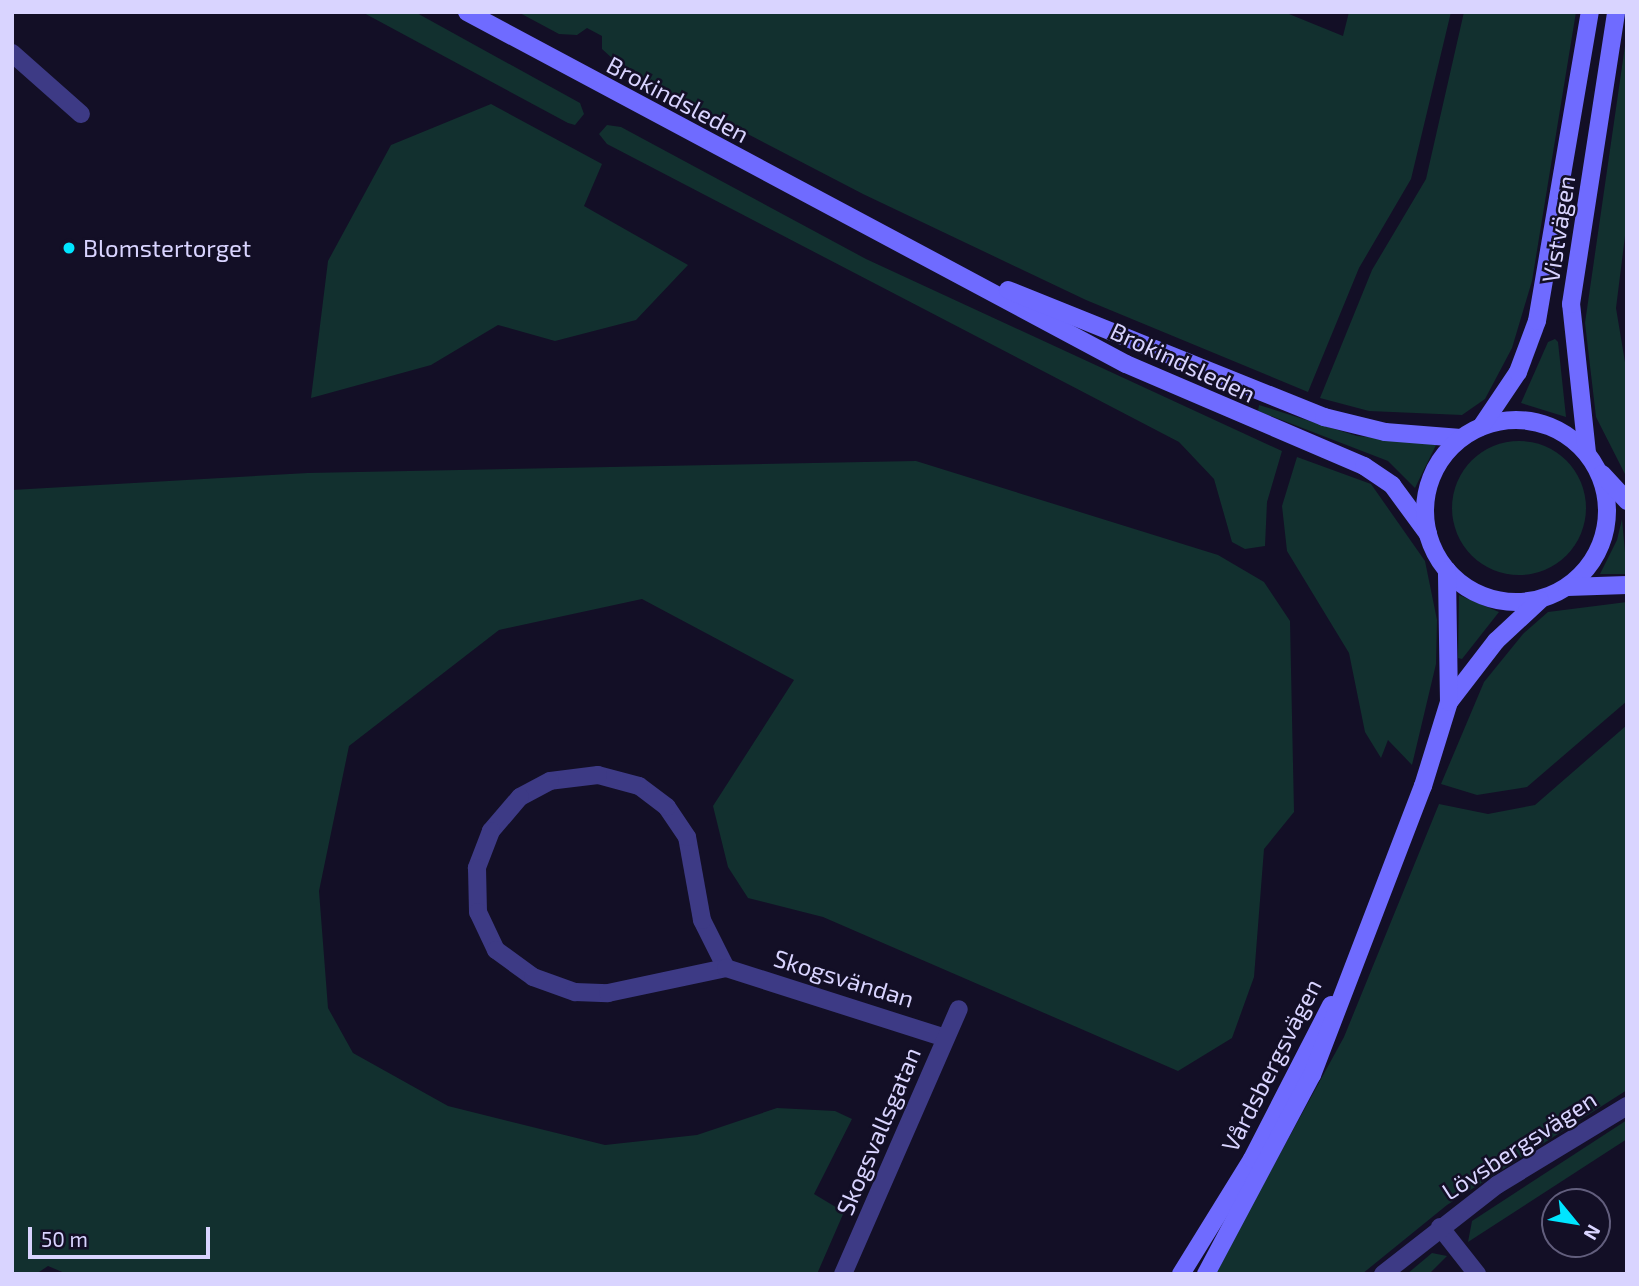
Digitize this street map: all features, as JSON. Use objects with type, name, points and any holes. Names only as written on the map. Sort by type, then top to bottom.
[{"type":"main road","name":"Brokindsleden","points":[[467,12],[1126,364],[1364,466],[1392,485],[1428,534]]},
{"type":"main road","name":"Vistvägen","points":[[1481,427],[1518,372],[1537,321],[1590,12]]},
{"type":"main road","name":"Vistvägen","points":[[1587,453],[1571,304],[1616,12]]},
{"type":"main road","name":"Brokindsleden","points":[[903,246],[1324,417],[1385,432],[1461,438]]},
{"type":"main road","points":[[1627,501],[1599,472],[1587,453],[1538,422],[1481,427],[1461,438],[1430,481],[1428,534],[1447,570],[1483,596],[1542,599],[1567,587],[1627,585]]},
{"type":"main road","points":[[1567,587],[1602,542],[1608,514],[1599,472]]},
{"type":"main road","name":"Vårdsbergsvägen","points":[[1206,1274],[1312,1075],[1393,872],[1449,702],[1447,570]]},
{"type":"main road","name":"Vårdsbergsvägen","points":[[1449,702],[1496,641],[1542,599]]},
{"type":"main road","name":"Vårdsbergsvägen","points":[[1181,1274],[1299,1070],[1393,872]]},
{"type":"street","points":[[12,52],[81,114]]},
{"type":"street","name":"Skogsvändan","points":[[726,968],[702,920],[687,837],[646,790],[609,777],[565,776],[520,797],[491,831],[477,868],[478,912],[496,950],[520,970],[565,990],[598,993],[726,968],[945,1038]]},
{"type":"street","name":"Skogsvallsgatan","points":[[843,1274],[960,1009]]},
{"type":"street","name":"Lövsbergsvägen","points":[[1383,1274],[1440,1227],[1627,1106]]},
{"type":"street","name":"Lövsbergsvägen","points":[[1440,1227],[1477,1274]]},
{"type":"green space","points":[[362,12],[415,12],[580,103],[584,114],[575,125],[568,123]]},
{"type":"green space","points":[[518,12],[1284,12],[1343,36],[1349,12],[1451,12],[1411,179],[1359,268],[1308,392],[1086,300],[863,194],[625,70],[602,49],[602,36],[587,28],[577,35],[559,34]]},
{"type":"green space","points":[[1464,12],[1576,12],[1532,281],[1512,348],[1485,399],[1462,415],[1369,411],[1320,398],[1372,270],[1426,179]]},
{"type":"green space","points":[[1627,32],[1627,220],[1616,308],[1627,374],[1627,478],[1596,417],[1585,323]]},
{"type":"green space","points":[[491,104],[602,164],[584,206],[688,265],[636,320],[555,341],[498,325],[431,365],[311,398],[328,261],[391,145]]},
{"type":"green space","points":[[607,125],[621,127],[866,259],[1282,451],[1267,502],[1265,546],[1245,549],[1232,542],[1214,479],[1179,442],[607,144],[599,134]]},
{"type":"green space","points":[[1555,339],[1558,342],[1566,417],[1521,403],[1548,342]]},
{"type":"green space","points":[[1259,405],[1357,436],[1437,443],[1415,488],[1388,461],[1258,411]]},
{"type":"green space","points":[[1519,441],[1545,446],[1567,460],[1581,482],[1586,508],[1581,534],[1567,556],[1545,570],[1519,575],[1493,570],[1471,556],[1457,534],[1452,508],[1457,482],[1471,460],[1493,446]]},
{"type":"green space","points":[[1297,457],[1371,484],[1425,561],[1437,620],[1436,664],[1412,765],[1388,740],[1381,758],[1365,732],[1349,653],[1287,551],[1282,506]]},
{"type":"green space","points":[[916,461],[1218,555],[1264,582],[1290,621],[1294,812],[1264,849],[1254,977],[1232,1038],[1178,1071],[823,917],[748,898],[728,867],[713,806],[794,680],[642,599],[499,630],[349,746],[319,891],[328,1008],[353,1053],[448,1106],[605,1145],[697,1135],[777,1108],[835,1111],[852,1119],[814,1194],[844,1212],[817,1274],[67,1274],[48,1266],[36,1274],[12,1274],[12,490],[308,473]]},
{"type":"green space","points":[[1622,519],[1627,574],[1600,574],[1617,540]]},
{"type":"green space","points":[[1459,595],[1499,612],[1462,659],[1458,658]]},
{"type":"green space","points":[[1627,602],[1627,701],[1527,787],[1477,795],[1441,784],[1484,682],[1523,634],[1548,612]]},
{"type":"green space","points":[[1627,725],[1627,1090],[1447,1205],[1362,1274],[1214,1274],[1344,1037],[1439,804],[1488,814],[1535,805]]},
{"type":"green space","points":[[1627,1120],[1627,1139],[1551,1188],[1541,1188],[1541,1195],[1468,1242],[1472,1221]]},
{"type":"green space","points":[[1432,1253],[1447,1256],[1429,1274],[1407,1274]]},
{"type":"place","name":"Blomstertorget","points":[[69,248]]}]
